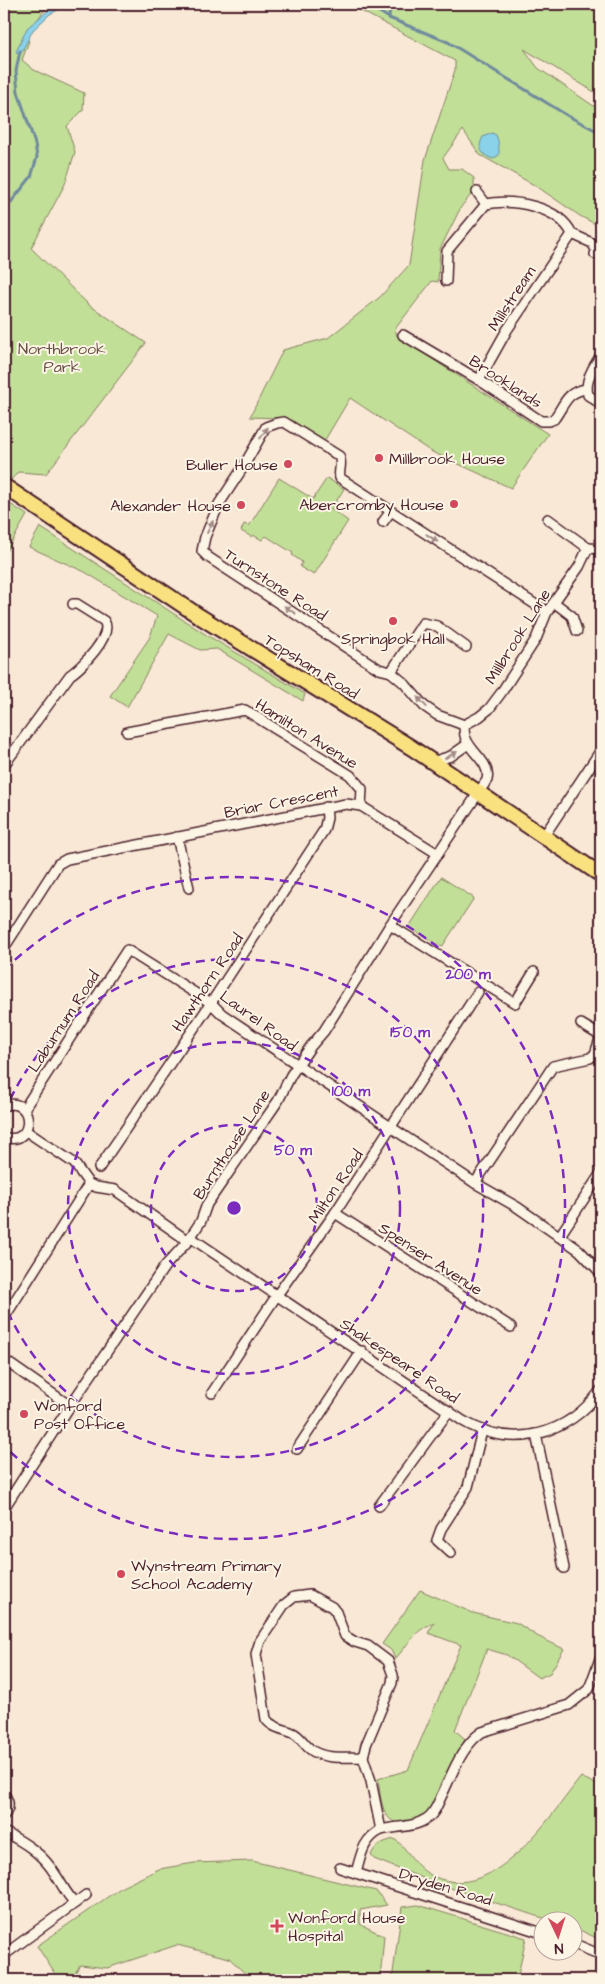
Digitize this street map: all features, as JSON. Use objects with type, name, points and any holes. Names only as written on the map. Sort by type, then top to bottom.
[{"type":"main road","name":"Topsham Road","points":[[4,486],[199,616],[432,762],[601,875]]},
{"type":"street","points":[[477,192],[486,204]]},
{"type":"street","points":[[446,281],[447,251],[486,204],[506,201],[523,203],[565,222],[572,234],[592,243],[597,251],[595,254]]},
{"type":"street","name":"Millstream","points":[[479,380],[507,330],[572,234]]},
{"type":"street","name":"Brooklands","points":[[403,335],[479,380],[541,421],[554,419],[570,394],[577,390],[586,389]]},
{"type":"street","points":[[601,355],[591,371],[586,389],[588,395],[601,404]]},
{"type":"street","name":"Turnstone Road","points":[[464,725],[437,716],[424,706],[410,688],[391,672],[379,668],[322,632],[208,558],[202,551],[205,537],[219,504],[266,427],[277,422],[284,422],[339,456],[342,461],[339,473],[340,478],[490,577],[547,612]]},
{"type":"street","points":[[383,522],[391,511]]},
{"type":"street","points":[[548,519],[588,548],[601,549]]},
{"type":"street","name":"Millbrook Lane","points":[[464,725],[489,709],[501,692],[536,639],[547,612],[555,603],[588,548]]},
{"type":"street","points":[[555,603],[572,616],[577,631]]},
{"type":"street","points":[[4,765],[70,675],[77,671],[95,651],[106,632],[107,625],[104,622],[77,604],[73,604]]},
{"type":"street","points":[[391,672],[423,623],[437,626],[466,647]]},
{"type":"street","name":"Hamilton Avenue","points":[[127,732],[245,710],[350,775],[362,789],[362,806]]},
{"type":"street","points":[[464,725],[465,738],[484,763],[488,776],[479,793]]},
{"type":"street","points":[[432,762],[451,756],[468,744]]},
{"type":"street","points":[[544,836],[601,750]]},
{"type":"street","name":"Burnthouse Lane","points":[[4,1508],[70,1406],[165,1266],[189,1239],[201,1221],[207,1204],[278,1100],[287,1081],[310,1046],[324,1031],[390,924],[479,793]]},
{"type":"street","name":"Briar Crescent","points":[[4,948],[58,864],[62,861],[346,804],[362,806],[438,854]]},
{"type":"street","name":"Hawthorn Road","points":[[99,1168],[212,1003],[324,830],[326,807]]},
{"type":"street","points":[[177,837],[189,888]]},
{"type":"street","points":[[390,924],[523,1009]]},
{"type":"street","name":"Laurel Road","points":[[127,950],[212,1003],[222,1014],[298,1066]]},
{"type":"street","name":"Laburnum Road","points":[[24,1109],[127,950]]},
{"type":"street","points":[[515,1003],[534,972]]},
{"type":"street","name":"Milton Road","points":[[212,1393],[277,1295],[335,1214],[478,992]]},
{"type":"street","points":[[475,1183],[553,1066],[598,1056],[601,1036],[581,1024]]},
{"type":"street","points":[[298,1066],[579,1250],[601,1273]]},
{"type":"street","points":[[4,1106],[13,1104],[24,1109],[28,1120],[26,1131],[18,1137],[4,1137]]},
{"type":"street","points":[[4,1318],[89,1184],[74,1163],[26,1131]]},
{"type":"street","points":[[559,1237],[601,1173]]},
{"type":"street","name":"Shakespeare Road","points":[[89,1184],[115,1190],[482,1431],[513,1437],[536,1434],[555,1428],[578,1414],[601,1390]]},
{"type":"street","name":"Spenser Avenue","points":[[335,1214],[510,1327]]},
{"type":"street","points":[[297,1449],[362,1352]]},
{"type":"street","points":[[4,1360],[70,1406]]},
{"type":"street","points":[[379,1506],[449,1411]]},
{"type":"street","points":[[452,1553],[437,1540],[441,1529],[468,1487],[482,1431]]},
{"type":"street","points":[[536,1434],[564,1568]]},
{"type":"street","points":[[363,1757],[326,1756],[317,1753],[309,1749],[296,1734],[272,1725],[266,1719],[256,1654],[260,1642],[284,1605],[294,1596],[310,1595],[332,1607],[336,1612],[345,1636],[355,1642],[368,1646],[388,1661],[391,1668],[393,1675],[392,1683],[366,1745],[363,1757],[371,1781],[381,1830]]},
{"type":"street","points":[[356,1873],[366,1841],[381,1830],[410,1825],[426,1819],[436,1808],[462,1755],[475,1736],[482,1732],[569,1705],[589,1689],[601,1656]]},
{"type":"street","points":[[4,1794],[8,1802],[7,1811],[4,1815]]},
{"type":"street","points":[[4,1832],[28,1844],[54,1872],[67,1894],[75,1903]]},
{"type":"street","name":"Dryden Road","points":[[340,1868],[532,1930]]},
{"type":"street","points":[[4,1955],[86,1895]]},
{"type":"street","points":[[582,1947],[601,1955]]},
{"type":"green space","name":"Northbrook Park","points":[[4,4],[49,4],[24,38],[29,41],[22,60],[34,70],[84,93],[83,110],[67,126],[75,152],[65,184],[31,248],[89,305],[146,343],[46,474],[18,472],[10,481],[4,476]]},
{"type":"green space","points":[[348,4],[601,4],[601,96],[524,49],[538,68],[601,111],[601,227],[580,216],[536,186],[480,155],[463,130],[443,158],[449,169],[462,169],[474,178],[474,191],[461,207],[440,249],[438,282],[432,281],[395,329],[397,336],[548,434],[511,488],[430,451],[350,398],[323,443],[281,418],[250,417],[283,350],[328,338],[380,297],[409,265],[425,160],[455,70],[455,61]]},
{"type":"green space","points":[[279,478],[313,499],[327,478],[344,489],[331,509],[348,521],[314,575],[300,567],[302,562],[292,555],[293,553],[266,536],[262,540],[241,531],[244,524],[249,526]]},
{"type":"green space","points":[[4,500],[27,515],[5,554],[4,553]]},
{"type":"green space","points":[[40,527],[205,634],[305,694],[303,701],[217,649],[200,650],[169,634],[127,707],[110,696],[150,637],[157,616],[85,572],[29,547]]},
{"type":"green space","points":[[441,877],[474,898],[442,947],[409,927]]},
{"type":"green space","points":[[420,1590],[473,1613],[517,1623],[537,1636],[564,1649],[550,1673],[539,1678],[507,1655],[487,1649],[455,1730],[465,1739],[445,1786],[427,1814],[417,1820],[399,1823],[392,1821],[384,1810],[378,1779],[408,1770],[461,1645],[428,1633],[434,1623],[416,1634],[395,1659],[391,1650],[382,1644]]},
{"type":"green space","points":[[581,1777],[601,1787],[601,1940],[582,1931],[582,1912],[532,1912],[532,1914],[441,1885],[374,1859],[371,1855],[380,1844],[394,1839],[422,1869],[435,1877],[457,1882],[479,1878],[500,1867],[519,1852]]},
{"type":"green space","name":"Wonford House Hospital","points":[[252,1861],[376,1891],[387,1905],[360,1910],[360,1924],[384,1936],[380,1980],[252,1980],[229,1958],[177,1945],[107,1968],[80,1965],[71,1980],[59,1980],[37,1946],[122,1887],[159,1869],[194,1863]]},
{"type":"green space","points":[[418,1905],[526,1938],[517,1980],[392,1980],[402,1907]]},
{"type":"water","points":[[56,4],[69,4],[50,14],[33,30],[20,55],[16,52],[27,28]]},
{"type":"water","points":[[492,133],[496,135],[499,150],[499,155],[493,159],[483,153],[480,148],[483,137]]},
{"type":"waterway","points":[[367,4],[389,18],[448,42],[568,116],[601,133]]},
{"type":"waterway","points":[[389,18],[390,4]]},
{"type":"waterway","points":[[4,211],[31,177],[37,157],[35,144],[18,92],[16,71],[20,51]]},
{"type":"place","name":"Millbrook House","points":[[379,458]]},
{"type":"place","name":"Buller House","points":[[288,464]]},
{"type":"place","name":"Abercromby House","points":[[454,504]]},
{"type":"place","name":"Alexander House","points":[[241,505]]},
{"type":"place","name":"Springbok Hall","points":[[393,621]]},
{"type":"place","name":"Wonford Post Office","points":[[24,1414]]},
{"type":"place","name":"Wynstream Primary School Academy","points":[[121,1574]]},
{"type":"place","name":"Wonford House Hospital","points":[[277,1926]]}]
